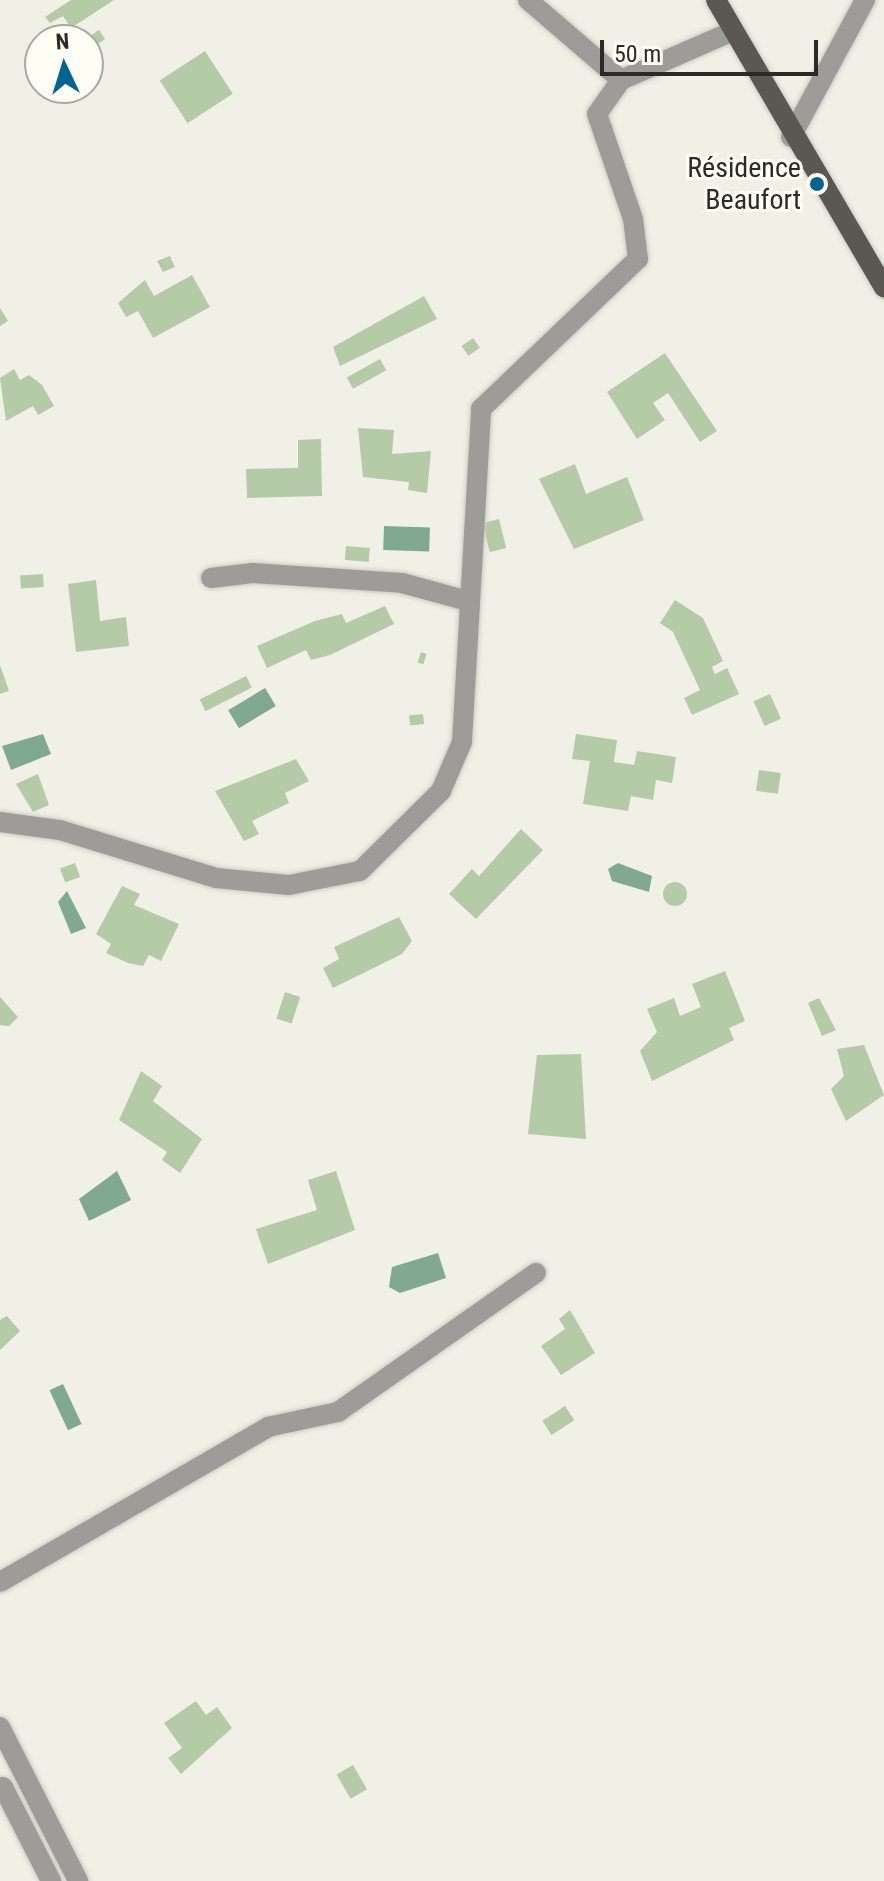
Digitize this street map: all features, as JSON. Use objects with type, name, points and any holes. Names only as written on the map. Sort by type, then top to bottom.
[{"type":"main road","points":[[716,0],[791,137],[884,287]]},
{"type":"street","points":[[528,0],[621,80]]},
{"type":"street","points":[[791,137],[865,0]]},
{"type":"street","points":[[0,822],[74,834],[216,878],[289,885],[360,871],[441,791],[462,742],[481,409],[638,259],[633,219],[597,114],[621,80],[733,31]]},
{"type":"street","points":[[211,578],[253,573],[402,583],[468,601]]},
{"type":"street","points":[[0,1582],[268,1427],[338,1412],[536,1273]]},
{"type":"street","points":[[0,1727],[78,1881]]},
{"type":"street","points":[[3,1787],[51,1881]]},
{"type":"shaded area","points":[[384,526],[430,528],[429,552],[383,550]]},
{"type":"shaded area","points":[[265,688],[276,706],[239,728],[228,710]]},
{"type":"shaded area","points":[[43,734],[51,754],[11,770],[2,746]]},
{"type":"shaded area","points":[[618,863],[652,876],[649,892],[612,881],[608,869]]},
{"type":"shaded area","points":[[67,891],[86,928],[71,934],[58,902]]},
{"type":"shaded area","points":[[117,1171],[131,1200],[89,1221],[79,1199]]},
{"type":"shaded area","points":[[438,1253],[446,1278],[400,1293],[389,1287],[392,1267]]},
{"type":"shaded area","points":[[63,1384],[82,1424],[68,1430],[49,1390]]},
{"type":"building","points":[[71,0],[114,0],[77,24],[68,24],[63,16],[50,23],[45,17]]},
{"type":"building","points":[[205,51],[233,94],[187,123],[160,80]]},
{"type":"building","points":[[170,256],[175,267],[163,272],[157,261]]},
{"type":"building","points":[[192,275],[210,307],[153,338],[138,311],[126,317],[118,303],[145,280],[154,296]]},
{"type":"building","points":[[424,296],[437,319],[340,366],[333,347]]},
{"type":"building","points":[[0,308],[8,321],[0,326]]},
{"type":"building","points":[[473,338],[480,348],[468,356],[462,346]]},
{"type":"building","points":[[665,353],[717,431],[700,442],[668,393],[653,403],[665,420],[637,439],[607,392]]},
{"type":"building","points":[[380,359],[386,370],[353,389],[347,377]]},
{"type":"building","points":[[14,369],[20,380],[29,375],[42,385],[54,406],[38,415],[33,406],[6,421],[0,378]]},
{"type":"building","points":[[358,428],[394,430],[392,454],[431,451],[427,493],[408,490],[409,482],[363,477]]},
{"type":"building","points":[[321,439],[322,496],[247,498],[246,469],[298,468],[298,440]]},
{"type":"building","points":[[575,464],[586,494],[627,477],[644,520],[574,549],[539,479]]},
{"type":"building","points":[[499,519],[506,548],[490,552],[483,523]]},
{"type":"building","points":[[346,546],[370,548],[369,562],[345,560]]},
{"type":"building","points":[[43,574],[44,587],[21,589],[20,576]]},
{"type":"building","points":[[96,580],[100,621],[126,617],[129,646],[76,652],[68,584]]},
{"type":"building","points":[[675,600],[703,618],[723,661],[712,667],[715,674],[727,668],[739,694],[692,715],[684,698],[700,690],[673,632],[660,623]]},
{"type":"building","points":[[385,606],[394,624],[330,655],[311,660],[306,650],[267,668],[257,646],[315,621],[342,614],[346,623]]},
{"type":"building","points":[[421,652],[427,654],[423,664],[418,662]]},
{"type":"building","points":[[0,665],[9,691],[0,694]]},
{"type":"building","points":[[246,676],[252,688],[206,711],[200,700]]},
{"type":"building","points":[[770,694],[781,719],[765,726],[754,701]]},
{"type":"building","points":[[423,714],[424,724],[410,725],[409,715]]},
{"type":"building","points":[[576,734],[617,740],[614,762],[634,765],[637,751],[676,757],[672,783],[656,780],[653,800],[631,796],[628,811],[583,804],[590,761],[572,759]]},
{"type":"building","points":[[296,759],[309,781],[285,793],[289,803],[252,821],[259,834],[244,841],[215,791]]},
{"type":"building","points":[[759,770],[781,773],[778,794],[756,791]]},
{"type":"building","points":[[38,774],[49,805],[33,812],[16,784]]},
{"type":"building","points":[[521,829],[543,850],[476,919],[449,894],[472,869],[479,876]]},
{"type":"building","points":[[75,863],[80,877],[65,883],[60,868]]},
{"type":"building","points":[[675,882],[683,886],[687,894],[683,902],[675,906],[667,902],[663,894],[667,886]]},
{"type":"building","points":[[122,886],[140,894],[134,905],[179,924],[161,961],[149,955],[143,966],[128,963],[106,953],[111,944],[96,934]]},
{"type":"building","points":[[399,917],[412,941],[402,954],[333,988],[323,968],[339,959],[334,947]]},
{"type":"building","points":[[725,971],[745,1021],[729,1028],[734,1040],[652,1081],[640,1051],[657,1032],[647,1009],[674,998],[680,1016],[701,1007],[692,984]]},
{"type":"building","points":[[285,992],[300,997],[292,1024],[276,1019]]},
{"type":"building","points":[[0,997],[18,1017],[9,1026],[0,1025]]},
{"type":"building","points":[[819,998],[836,1030],[822,1036],[808,1003]]},
{"type":"building","points":[[864,1045],[884,1095],[846,1121],[831,1089],[844,1076],[837,1049]]},
{"type":"building","points":[[581,1054],[586,1139],[528,1134],[537,1055]]},
{"type":"building","points":[[141,1071],[162,1086],[153,1101],[202,1139],[180,1173],[162,1160],[167,1152],[119,1120]]},
{"type":"building","points":[[336,1171],[355,1230],[268,1264],[256,1229],[317,1210],[308,1180]]},
{"type":"building","points":[[570,1310],[595,1353],[561,1375],[541,1346],[565,1329],[559,1319]]},
{"type":"building","points":[[7,1316],[20,1331],[0,1350],[0,1320]]},
{"type":"building","points":[[565,1406],[574,1420],[552,1435],[542,1421]]},
{"type":"building","points":[[196,1701],[206,1715],[217,1707],[232,1728],[181,1774],[168,1758],[182,1748],[164,1723]]},
{"type":"building","points":[[353,1765],[367,1789],[351,1799],[337,1774]]},
{"type":"place","name":"Résidence Beaufort","points":[[817,184]]}]
